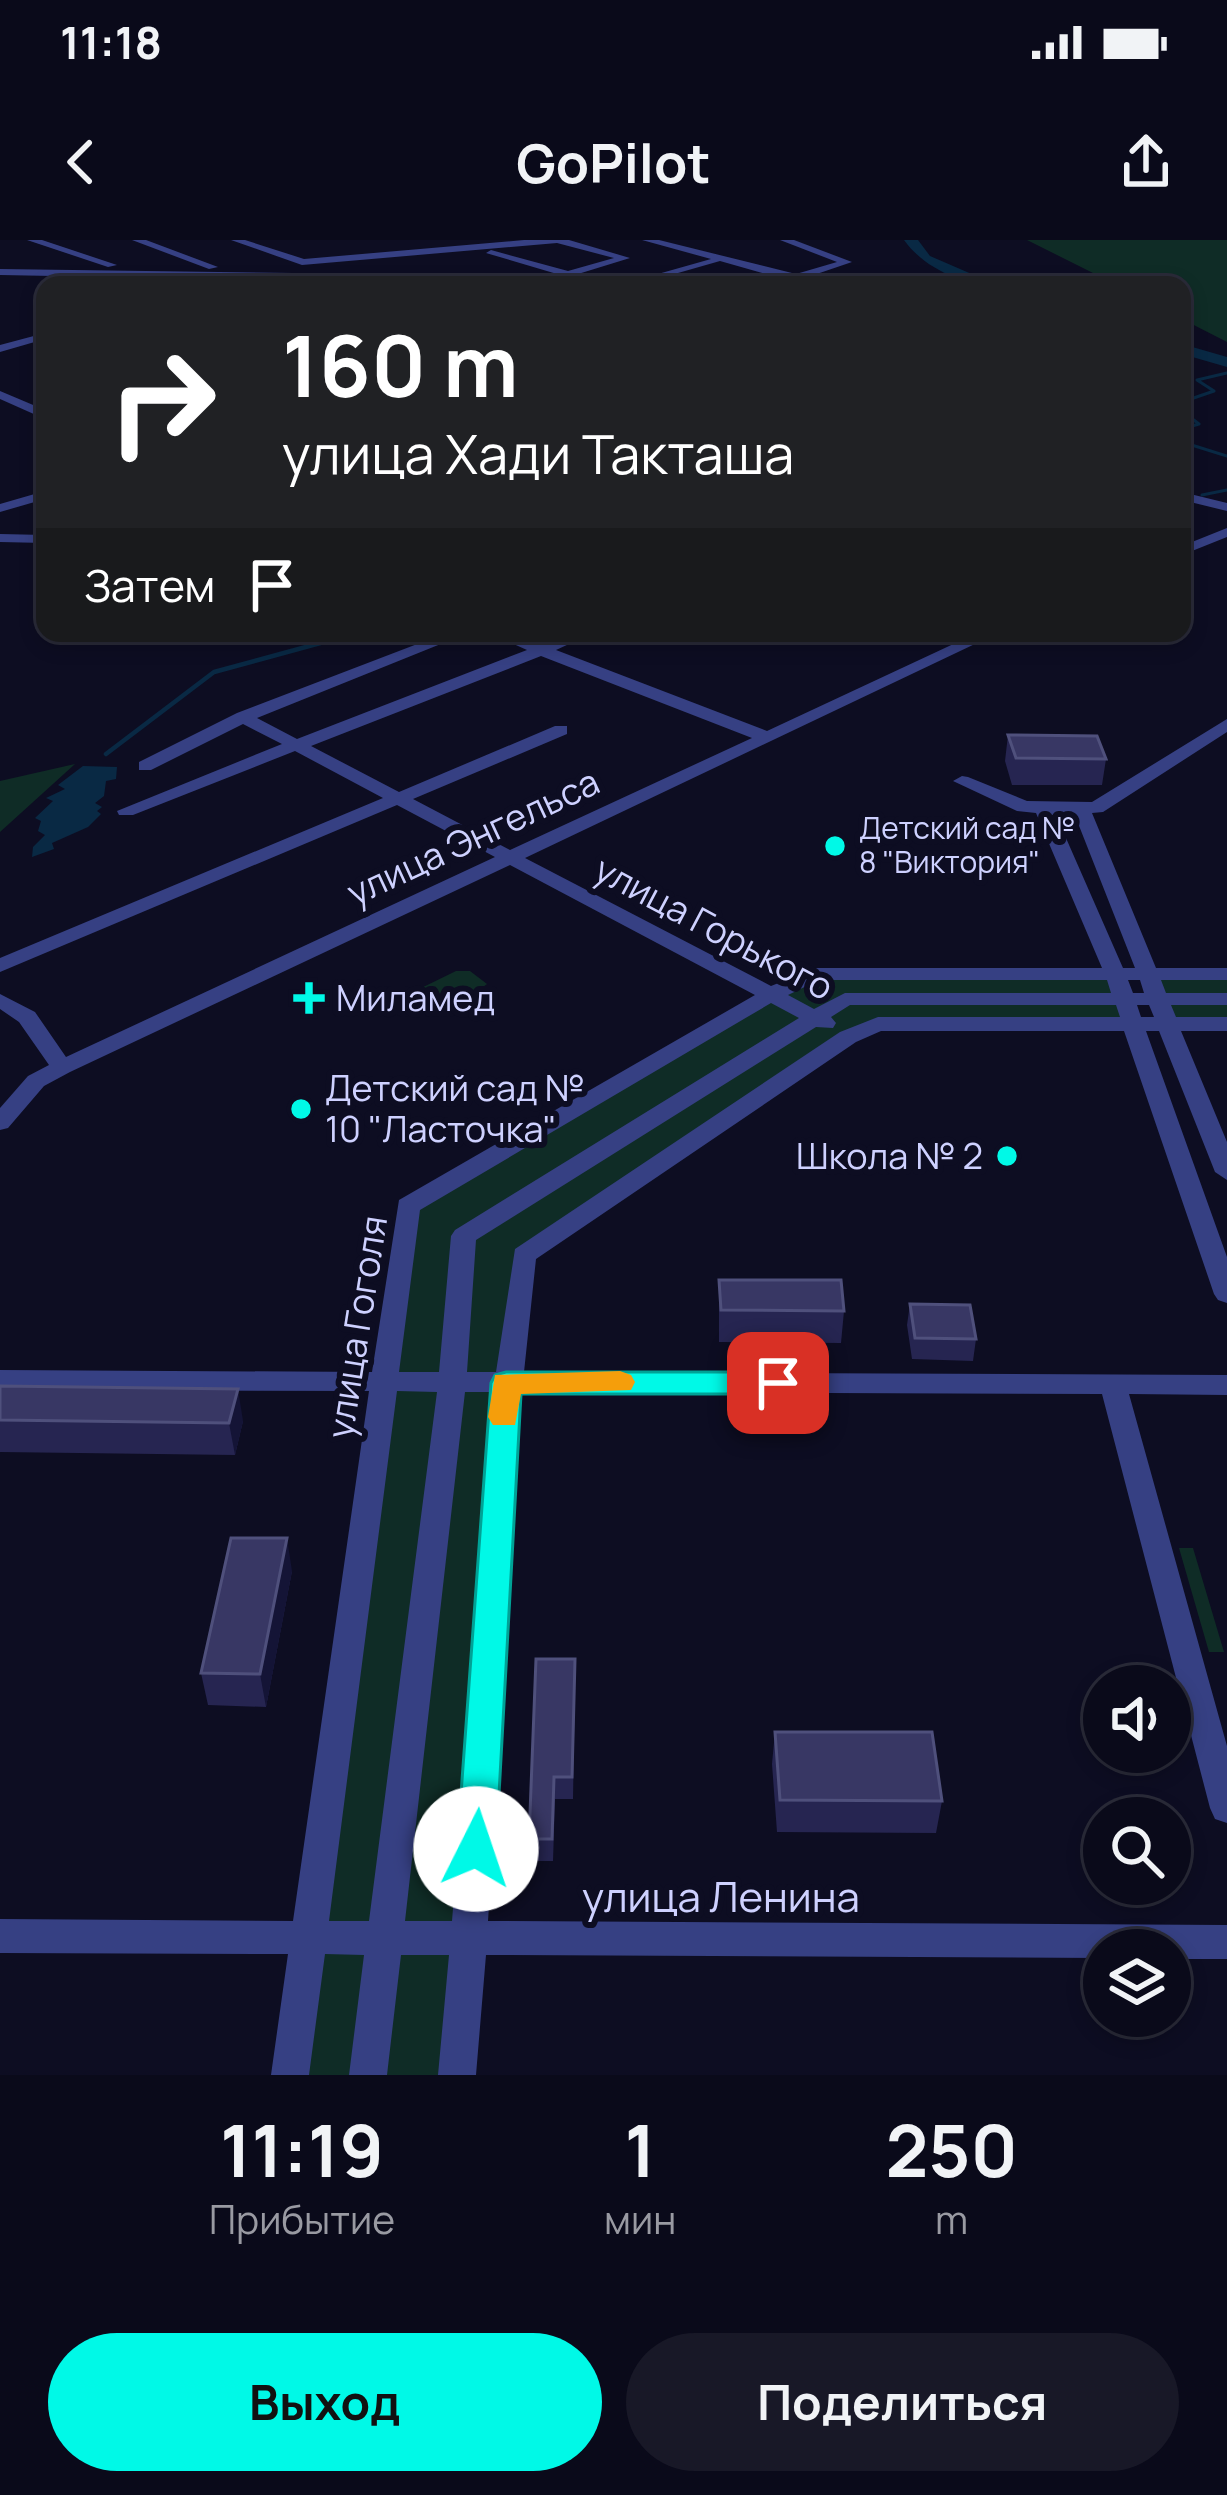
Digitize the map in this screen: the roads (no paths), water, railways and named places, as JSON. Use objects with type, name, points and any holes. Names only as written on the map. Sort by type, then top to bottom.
[{"type":"street","points":[[32,240],[143,274]]},
{"type":"street","points":[[137,240],[238,276]]},
{"type":"street","points":[[236,240],[302,262]]},
{"type":"street","points":[[449,240],[567,274]]},
{"type":"street","points":[[0,272],[238,276],[302,262],[557,240],[625,259],[560,276]]},
{"type":"street","points":[[647,240],[780,276]]},
{"type":"street","points":[[785,240],[847,262],[811,276]]},
{"type":"street","points":[[355,245],[445,276]]},
{"type":"street","points":[[658,276],[720,259]]},
{"type":"street","points":[[262,273],[375,276]]},
{"type":"street","points":[[262,273],[267,276]]},
{"type":"street","points":[[0,349],[36,338]]},
{"type":"street","points":[[26,341],[36,345]]},
{"type":"street","points":[[0,395],[36,412]]},
{"type":"street","points":[[0,508],[36,498]]},
{"type":"street","points":[[1191,498],[1227,507]]},
{"type":"street","points":[[1191,547],[1227,532]]},
{"type":"street","points":[[0,538],[36,539]]},
{"type":"street","points":[[145,766],[243,717],[437,642]]},
{"type":"street","points":[[520,642],[764,736]]},
{"type":"street","points":[[126,811],[562,642]]},
{"type":"street","name":"улица Энгельса","points":[[0,1123],[36,1081],[62,1067],[970,642]]},
{"type":"street","name":"улица Горького","points":[[243,717],[848,1037]]},
{"type":"street","points":[[962,781],[1024,807],[1096,808],[1227,724]]},
{"type":"street","points":[[4,964],[561,730]]},
{"type":"street","points":[[1043,807],[1124,1000],[1227,1294]]},
{"type":"street","points":[[1081,808],[1227,1172]]},
{"type":"street","name":"улица Гоголя","points":[[290,2075],[408,1206],[770,995],[816,974],[1124,1000]]},
{"type":"street","points":[[1159,999],[1227,974]]},
{"type":"street","points":[[368,2075],[452,1384],[464,1236],[845,999],[1227,999]]},
{"type":"street","points":[[1159,999],[1227,1024]]},
{"type":"street","points":[[0,1000],[27,1017],[62,1067]]},
{"type":"street","points":[[457,2075],[506,1383],[524,1255],[848,1037],[878,1024],[1124,1000]]},
{"type":"street","points":[[0,1381],[1227,1385]]},
{"type":"street","points":[[1113,1385],[1227,1808]]},
{"type":"street","name":"улица Ленина","points":[[0,1936],[308,1935],[470,1942],[1227,1942]]},
{"type":"water","points":[[83,766],[117,767],[116,779],[106,781],[104,796],[95,803],[102,807],[97,811],[101,814],[88,827],[52,843],[54,849],[32,857],[33,847],[45,835],[38,831],[41,821],[35,818],[53,801],[46,798],[65,789],[58,785]]},
{"type":"waterway","points":[[911,240],[925,259],[941,265]]},
{"type":"waterway","points":[[948,267],[969,276]]},
{"type":"waterway","points":[[1191,352],[1227,362]]},
{"type":"waterway","points":[[1191,399],[1214,391],[1197,380],[1227,373]]},
{"type":"waterway","points":[[1191,418],[1199,424],[1191,426]]},
{"type":"waterway","points":[[1191,445],[1227,456]]},
{"type":"waterway","points":[[1202,495],[1227,490]]},
{"type":"waterway","points":[[106,754],[214,672],[324,642]]},
{"type":"place","name":"Детский сад № 8 \"Виктория\"","points":[[835,846]]},
{"type":"place","name":"Миламед","points":[[309,998]]},
{"type":"place","name":"Детский сад № 10 \"Ласточка\"","points":[[301,1109]]},
{"type":"place","name":"Школа № 2","points":[[1007,1156]]}]
